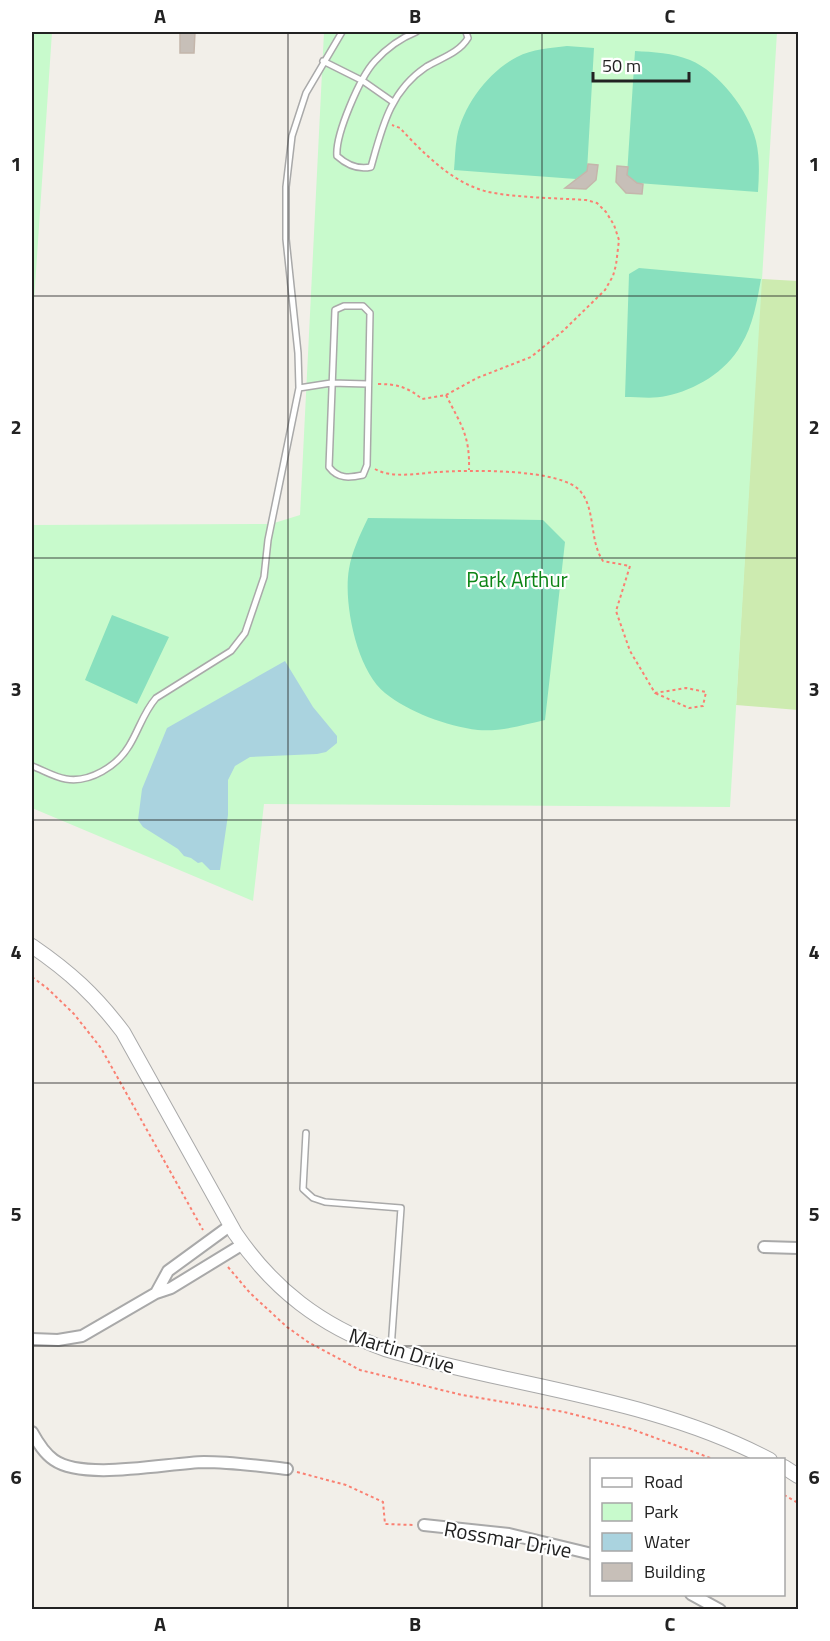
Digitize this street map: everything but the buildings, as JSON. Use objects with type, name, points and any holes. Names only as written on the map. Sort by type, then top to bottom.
[{"type":"street","name":"Martin Drive","points":[[32,946],[78,981],[99,1001],[123,1032],[243,1244],[272,1280],[312,1313],[356,1338],[391,1351],[666,1417],[722,1436],[766,1458]]},
{"type":"street","points":[[156,1293],[168,1271],[231,1225]]},
{"type":"street","points":[[32,1339],[58,1340],[81,1336],[156,1293],[171,1288],[243,1244]]},
{"type":"street","points":[[764,1247],[798,1248]]},
{"type":"street","points":[[32,1432],[40,1447],[55,1461],[79,1469],[111,1470],[205,1462],[287,1469]]},
{"type":"street","points":[[785,1468],[798,1476]]},
{"type":"street","name":"Rossmar Drive","points":[[424,1525],[509,1534],[590,1554]]},
{"type":"street","points":[[696,1596],[720,1610]]},
{"type":"lane","points":[[32,766],[69,780],[105,771],[124,754],[147,708],[156,698],[231,651],[245,633],[264,577],[268,540],[299,388],[298,353],[286,239],[286,187],[292,136],[306,93],[342,32]]},
{"type":"lane","points":[[416,32],[402,38],[374,62],[363,81],[351,105],[336,147],[337,156],[345,164],[362,169],[371,167],[384,121],[393,102],[406,84],[426,68],[463,46],[468,38],[466,32]]},
{"type":"lane","points":[[323,61],[363,81],[393,102]]},
{"type":"lane","points":[[344,306],[363,306],[370,313],[367,465],[363,475],[349,478],[335,475],[328,467],[332,383],[335,310],[344,306]]},
{"type":"lane","points":[[299,388],[332,383],[368,384]]},
{"type":"lane","points":[[306,1133],[303,1189],[313,1198],[325,1202],[401,1208],[391,1351]]},
{"type":"path","points":[[368,384],[394,384],[404,387],[422,399],[446,395],[477,378],[529,359],[563,331],[610,282],[616,265],[619,240],[611,219],[597,203],[586,200],[493,193],[475,187],[442,168],[399,128],[384,121]]},
{"type":"path","points":[[446,395],[469,444],[469,470]]},
{"type":"path","points":[[367,465],[380,472],[398,474],[469,470],[537,475],[562,480],[576,486],[587,502],[598,555],[603,561],[630,566],[616,611],[630,651],[655,693],[688,708],[703,706],[706,692],[686,688],[655,693]]},
{"type":"path","points":[[32,977],[60,1000],[87,1027],[203,1230]]},
{"type":"path","points":[[287,1469],[346,1485],[383,1502],[385,1524],[424,1525]]},
{"type":"green space","points":[[32,32],[52,32],[32,331]]},
{"type":"green space","name":"Park Arthur","points":[[324,32],[777,32],[730,807],[264,804],[253,901],[32,808],[32,525],[271,524],[300,515]]},
{"type":"green space","points":[[567,46],[594,48],[587,171],[576,179],[454,170],[456,141],[460,125],[478,91],[496,71],[523,54]]},
{"type":"green space","points":[[635,51],[670,54],[690,60],[722,83],[740,105],[756,141],[759,160],[758,192],[637,183],[627,175]]},
{"type":"green space","points":[[639,268],[761,279],[752,322],[735,355],[727,364],[699,384],[661,397],[625,397],[629,274]]},
{"type":"green space","points":[[761,279],[798,281],[798,710],[736,705]]},
{"type":"green space","points":[[368,518],[543,520],[565,542],[545,720],[495,730],[466,728],[441,722],[417,712],[395,700],[375,683],[354,636],[348,600],[350,562]]},
{"type":"green space","points":[[112,615],[169,637],[137,704],[85,680]]},
{"type":"water","points":[[285,661],[313,707],[337,736],[337,743],[326,752],[250,757],[235,766],[228,780],[228,815],[220,870],[210,870],[202,862],[198,863],[184,856],[178,849],[143,827],[138,820],[142,789],[167,728]]}]
